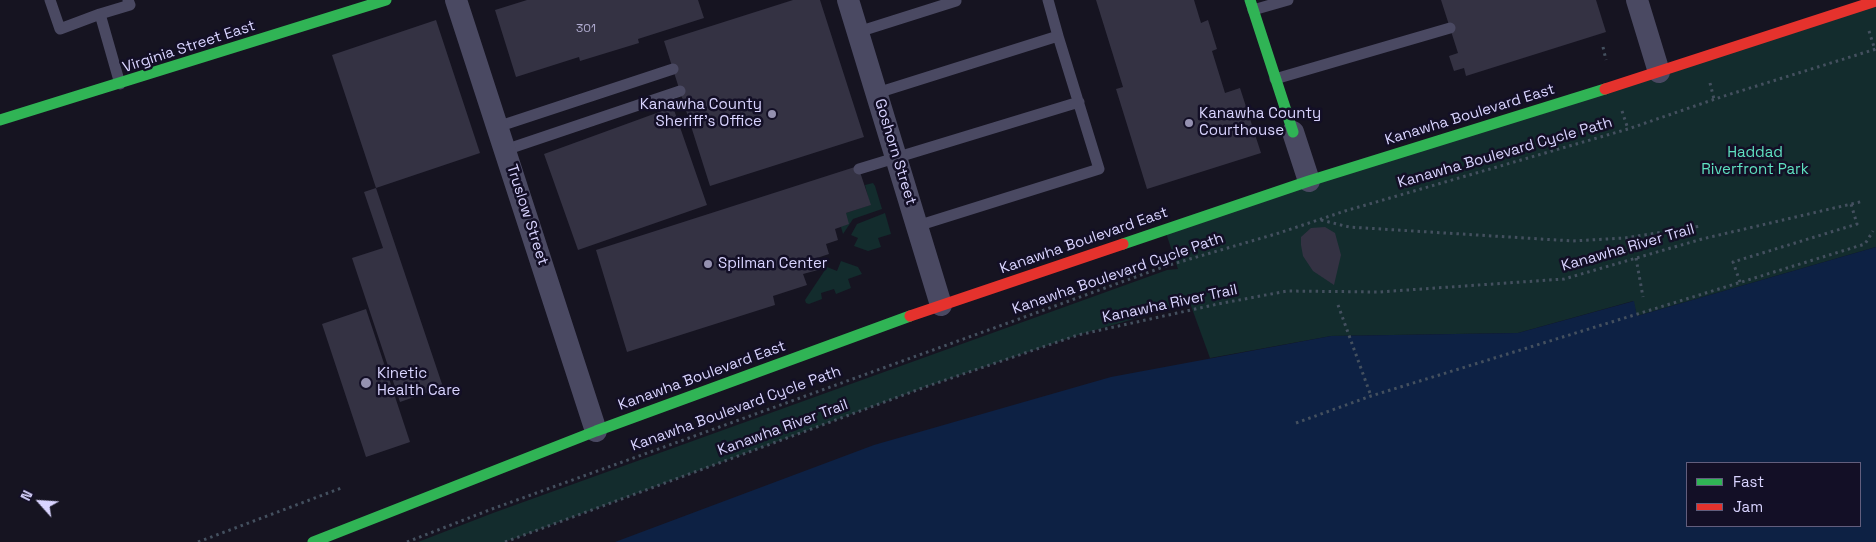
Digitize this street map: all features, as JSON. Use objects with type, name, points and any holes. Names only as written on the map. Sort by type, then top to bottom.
[{"type":"main road","name":"Virginia Street East","points":[[0,120],[386,0]]},
{"type":"main road","name":"Kanawha Boulevard East","points":[[314,542],[596,431],[941,305],[1309,181],[1659,72],[1876,0]]},
{"type":"main road","points":[[1252,5],[1293,132]]},
{"type":"street","name":"Truslow Street","points":[[456,0],[596,431]]},
{"type":"street","name":"Goshorn Street","points":[[848,0],[941,305]]},
{"type":"street","points":[[1637,0],[1659,72]]},
{"type":"street","points":[[1293,132],[1309,181]]},
{"type":"lane","points":[[50,0],[60,28],[130,5],[128,0]]},
{"type":"lane","points":[[917,226],[1099,168],[1048,0]]},
{"type":"lane","points":[[1252,5],[1288,0]]},
{"type":"lane","points":[[858,32],[956,1]]},
{"type":"lane","points":[[100,14],[120,84]]},
{"type":"lane","points":[[1276,79],[1450,28]]},
{"type":"lane","points":[[877,93],[1058,36]]},
{"type":"lane","points":[[497,127],[673,69]]},
{"type":"lane","points":[[506,150],[680,91]]},
{"type":"lane","points":[[860,170],[1079,102]]},
{"type":"path","name":"Kanawha Boulevard Cycle Path","points":[[407,542],[492,509],[1166,266],[1628,129],[1721,97],[1876,50]]},
{"type":"path","name":"Kanawha River Trail","points":[[505,542],[916,391],[1078,335],[1218,304],[1287,292],[1379,292],[1564,279],[1702,239],[1864,201]]},
{"type":"path","points":[[1740,282],[1733,262],[1857,224],[1851,204]]},
{"type":"path","points":[[1320,220],[1349,227],[1573,241],[1625,238],[1701,226]]},
{"type":"path","points":[[1296,422],[1371,396],[1865,244],[1873,231]]},
{"type":"path","points":[[1636,258],[1643,297]]},
{"type":"path","points":[[1338,305],[1371,396]]},
{"type":"path","points":[[198,542],[344,488]]},
{"type":"green space","name":"Haddad Riverfront Park","points":[[1876,0],[1876,247],[1637,316],[1633,301],[1518,333],[1331,336],[1210,358],[1190,303],[1078,335],[925,387],[505,542],[418,542],[493,513],[1167,270],[1178,269],[1165,230]]},
{"type":"green space","points":[[873,183],[882,209],[853,219],[843,234],[841,227],[846,213],[870,205],[865,185]]},
{"type":"green space","points":[[885,213],[891,234],[878,238],[881,247],[868,251],[854,246],[858,238],[851,235],[857,224]]},
{"type":"green space","points":[[841,261],[858,267],[862,274],[848,279],[851,288],[836,294],[834,289],[821,293],[822,299],[809,304],[806,303],[805,300],[827,267],[837,271]]},
{"type":"water","points":[[1876,247],[1876,542],[615,542],[874,445],[1111,377],[1331,336],[1518,333],[1634,301],[1637,316]]},
{"type":"building","points":[[527,0],[698,0],[704,18],[638,39],[639,43],[580,61],[579,57],[516,77],[495,10]]},
{"type":"building","name":"Kanawha County Sheriff's Office","points":[[793,0],[820,0],[864,137],[710,186],[664,41]]},
{"type":"building","name":"Kanawha County Courthouse","points":[[1096,0],[1194,0],[1201,23],[1208,20],[1217,49],[1212,51],[1225,93],[1240,88],[1261,153],[1147,189],[1116,89],[1123,87]]},
{"type":"building","points":[[1441,0],[1596,0],[1606,32],[1466,76],[1464,68],[1454,71],[1449,56],[1458,53]]},
{"type":"building","points":[[436,20],[480,153],[376,188],[332,55]]},
{"type":"building","points":[[673,107],[707,205],[578,250],[544,154]]},
{"type":"building","name":"Spilman Center","points":[[858,166],[871,205],[846,213],[849,224],[835,229],[838,240],[826,244],[829,254],[814,259],[818,270],[803,274],[807,285],[773,296],[775,305],[627,352],[596,250]]},
{"type":"building","points":[[376,188],[443,387],[400,402],[352,258],[383,248],[364,192]]},
{"type":"building","points":[[1325,227],[1335,233],[1341,255],[1334,285],[1313,271],[1303,256],[1301,245],[1301,237],[1311,228]]},
{"type":"building","name":"Kinetic Health Care","points":[[366,309],[410,442],[366,457],[322,324]]},
{"type":"traffic: fast","points":[[0,120],[386,0]]},
{"type":"traffic: fast","points":[[1250,0],[1293,132]]},
{"type":"traffic: fast","points":[[1123,244],[1309,181],[1605,89]]},
{"type":"traffic: fast","points":[[313,542],[596,431],[910,316]]},
{"type":"traffic: jam","points":[[1605,89],[1876,1]]},
{"type":"traffic: jam","points":[[910,316],[1123,244]]},
{"type":"place","name":"Kanawha County Sheriff's Office","points":[[772,114]]},
{"type":"place","name":"Kanawha County Courthouse","points":[[1189,123]]},
{"type":"place","name":"Spilman Center","points":[[708,264]]},
{"type":"place","name":"Kinetic Health Care","points":[[366,383]]}]
